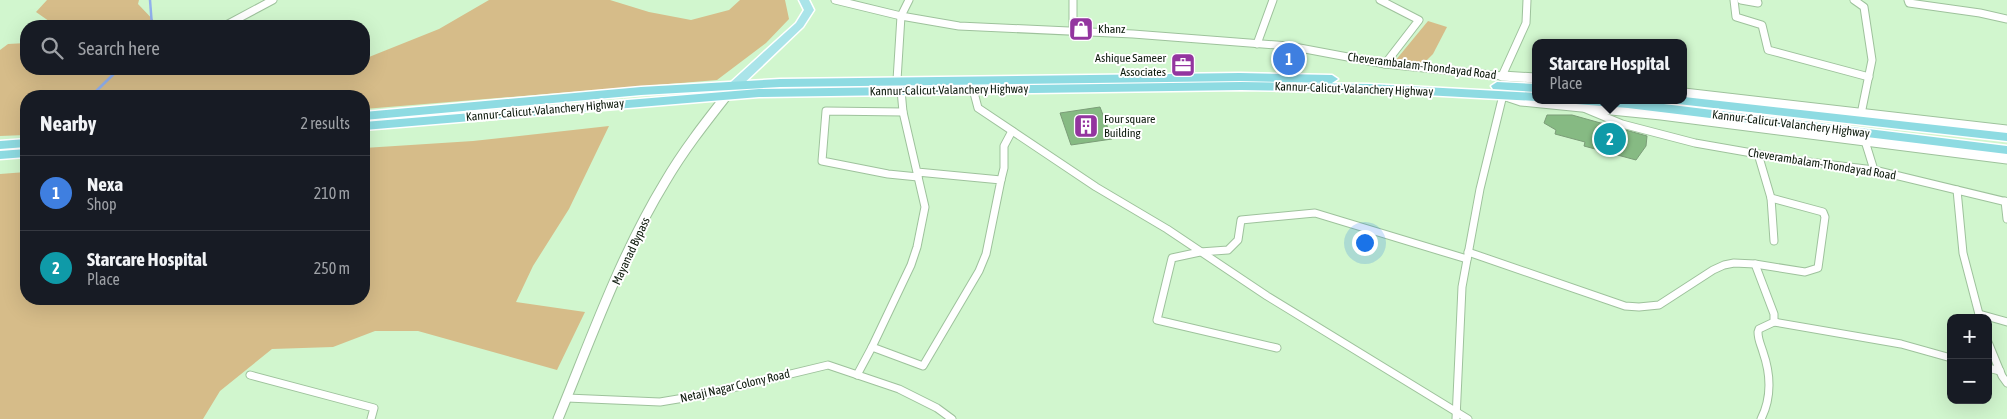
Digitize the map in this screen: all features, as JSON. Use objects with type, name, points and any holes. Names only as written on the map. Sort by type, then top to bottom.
[{"type":"highway","name":"Kannur-Calicut-Valanchery Highway","points":[[370,115],[641,91],[735,85],[899,85],[1240,77],[1532,88]]},
{"type":"highway","name":"Kannur-Calicut-Valanchery Highway","points":[[370,125],[727,95],[899,85],[973,89],[1241,86],[1369,88],[1532,97]]},
{"type":"highway","name":"Kannur-Calicut-Valanchery Highway","points":[[1687,101],[1746,104],[1943,131],[2007,137]]},
{"type":"highway","name":"Kannur-Calicut-Valanchery Highway","points":[[1578,104],[2007,150]]},
{"type":"highway","points":[[1746,104],[1753,123]]},
{"type":"highway","points":[[0,145],[20,143]]},
{"type":"highway","points":[[0,155],[20,153]]},
{"type":"main road","points":[[735,85],[800,25],[808,10],[804,0]]},
{"type":"street","points":[[235,20],[272,0]]},
{"type":"street","name":"Cheverambalam-Thondayad Road","points":[[835,0],[901,16],[959,26],[1073,31],[1289,46],[1384,64],[1502,76]]},
{"type":"street","points":[[857,375],[907,274],[917,247],[925,207],[903,112],[899,85],[901,16],[910,0]]},
{"type":"street","points":[[1073,0],[1073,31]]},
{"type":"street","points":[[1258,44],[1273,0]]},
{"type":"street","points":[[1380,0],[1419,20],[1384,64]]},
{"type":"street","points":[[1526,0],[1526,23],[1502,76],[1532,78]]},
{"type":"street","points":[[1734,0],[1736,17],[1762,25],[1768,50],[1869,77]]},
{"type":"street","points":[[1741,0],[1758,3],[1757,0]]},
{"type":"street","points":[[1854,0],[1864,7],[1872,60],[1862,114]]},
{"type":"street","points":[[1908,0],[1909,3],[1980,13],[2007,19]]},
{"type":"street","points":[[973,89],[978,108],[1012,131],[1096,187],[1456,415],[1468,419]]},
{"type":"street","points":[[1456,415],[1460,306],[1467,255],[1480,188],[1503,94],[1521,101],[1532,102]]},
{"type":"street","points":[[1687,94],[1746,104],[1862,114],[2007,130]]},
{"type":"street","name":"Mayanad Bypass","points":[[558,419],[626,260],[656,196],[684,151],[727,95]]},
{"type":"street","name":"Cheverambalam-Thondayad Road","points":[[1578,104],[1600,116],[1649,132],[1758,154],[1874,170],[2006,202]]},
{"type":"street","points":[[903,112],[826,111],[822,161],[888,174],[917,174],[1001,180]]},
{"type":"street","points":[[1753,123],[1865,141],[2007,159]]},
{"type":"street","points":[[872,347],[923,366],[979,271],[986,254],[1004,168],[1004,146],[1012,131]]},
{"type":"street","points":[[1865,141],[1874,170]]},
{"type":"street","points":[[1758,154],[1771,198],[1774,241]]},
{"type":"street","points":[[1957,190],[1963,253],[1979,314]]},
{"type":"street","points":[[1277,348],[1157,320],[1172,258],[1200,252],[1228,250],[1238,240],[1241,220],[1315,213],[1467,255],[1625,306],[1659,305],[1712,270],[1724,265],[1734,263],[1755,264],[1806,272],[1818,268],[1825,217],[1824,212],[1771,198]]},
{"type":"street","points":[[2006,202],[2007,219]]},
{"type":"street","points":[[1755,264],[1771,304],[1774,322]]},
{"type":"street","points":[[1992,319],[2007,322]]},
{"type":"street","points":[[1761,419],[1769,404],[1770,387],[1767,366],[1757,336],[1759,329],[1774,322],[1901,344],[1947,357]]},
{"type":"street","points":[[1992,352],[2007,383]]},
{"type":"street","name":"Netaji Nagar Colony Road","points":[[567,398],[660,402],[708,394],[828,365],[899,389],[937,408],[952,419]]},
{"type":"street","points":[[1992,369],[2000,371]]},
{"type":"street","points":[[250,375],[374,408],[371,419]]},
{"type":"shaded area","points":[[47,0],[139,0],[138,4],[153,20],[47,20],[36,12]]},
{"type":"shaded area","points":[[489,0],[610,0],[649,12],[691,20],[729,10],[740,0],[785,0],[789,19],[766,43],[717,80],[370,109],[370,90],[20,90],[20,135],[0,136],[0,50],[8,44],[20,43],[20,75],[370,75],[370,57],[439,29]]},
{"type":"shaded area","points":[[1428,21],[1447,27],[1433,54],[1421,66],[1395,61]]},
{"type":"shaded area","points":[[609,126],[569,209],[533,266],[516,302],[585,312],[557,370],[418,331],[375,331],[333,347],[272,349],[220,391],[203,419],[0,419],[0,174],[20,172],[20,305],[370,305],[370,148],[473,141]]},
{"type":"building","name":"Four square Building","points":[[1100,107],[1112,139],[1071,145],[1060,113]]},
{"type":"building","points":[[1547,115],[1572,115],[1647,136],[1646,146],[1636,160],[1584,146],[1585,142],[1555,134],[1556,130],[1544,123]]},
{"type":"waterway","points":[[150,0],[152,20]]},
{"type":"waterway","points":[[97,90],[113,75]]},
{"type":"place","name":"Khanz","points":[[1081,29]]},
{"type":"place","name":"Nexa","points":[[1289,59]]},
{"type":"place","name":"Ashique Sameer Associates","points":[[1183,65]]},
{"type":"place","name":"Four square Building","points":[[1086,126]]},
{"type":"place","name":"Starcare Hospital","points":[[1610,139]]}]
